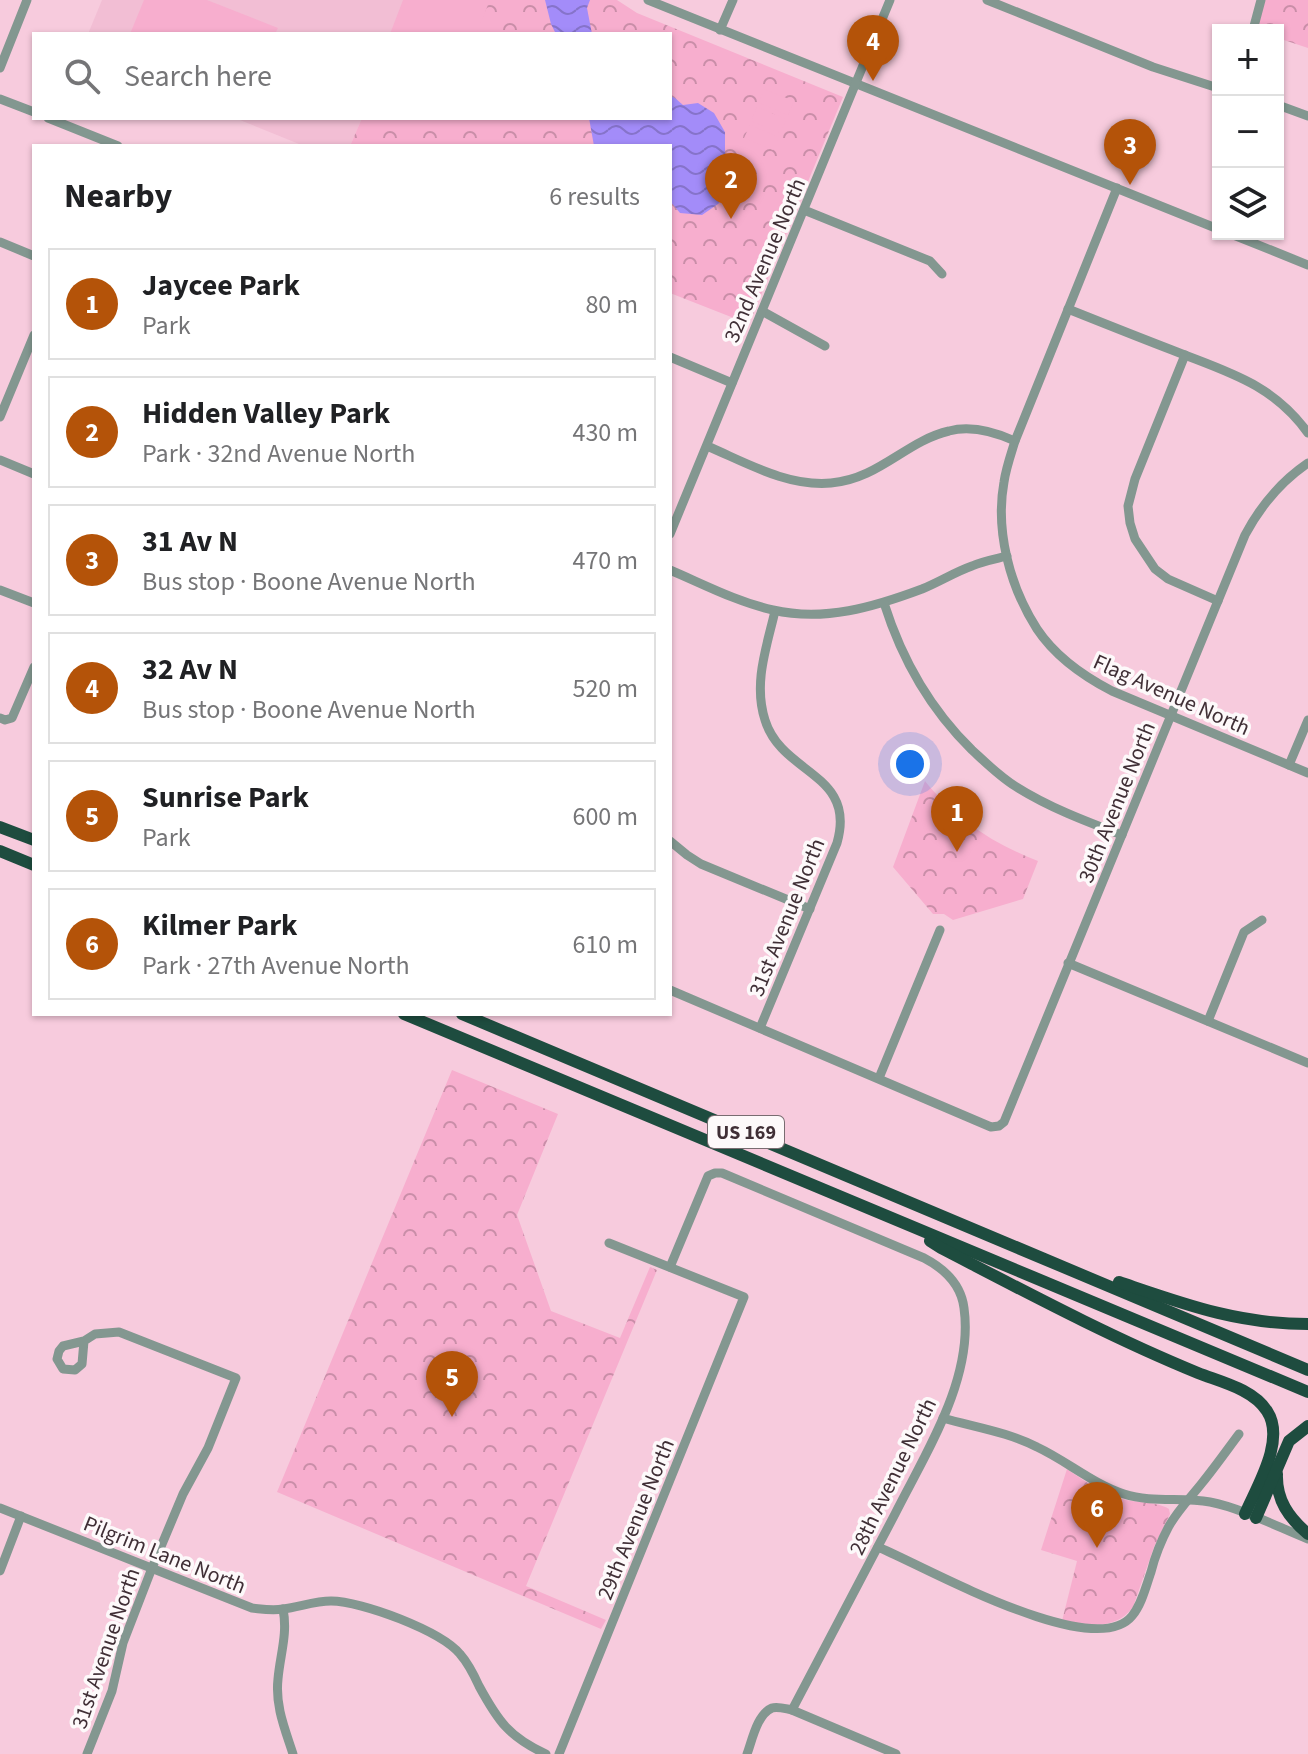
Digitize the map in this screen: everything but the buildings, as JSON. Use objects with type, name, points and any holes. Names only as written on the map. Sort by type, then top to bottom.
[{"type":"highway","points":[[0,827],[32,839]]},
{"type":"highway","points":[[0,851],[32,864]]},
{"type":"highway","name":"US 169","points":[[409,1016],[1308,1392]]},
{"type":"highway","name":"US 169","points":[[467,1016],[1308,1370]]},
{"type":"highway","points":[[908,1226],[941,1248],[1106,1333],[1256,1399],[1267,1411],[1273,1429],[1273,1443],[1250,1516]]},
{"type":"highway","points":[[1028,1252],[1214,1313],[1259,1321],[1308,1324]]},
{"type":"highway","points":[[1250,1516],[1289,1441],[1308,1426]]},
{"type":"highway","points":[[1279,1463],[1277,1479],[1280,1498],[1290,1518],[1308,1537]]},
{"type":"street","points":[[0,68],[27,0]]},
{"type":"street","points":[[648,0],[1212,227]]},
{"type":"street","points":[[720,30],[733,0]]},
{"type":"street","name":"32nd Avenue North","points":[[672,529],[890,0]]},
{"type":"street","points":[[987,0],[1153,67],[1212,86]]},
{"type":"street","points":[[1255,24],[1261,0]]},
{"type":"street","points":[[0,99],[32,111]]},
{"type":"street","points":[[1284,107],[1308,116]]},
{"type":"street","points":[[53,120],[113,144]]},
{"type":"street","points":[[672,571],[775,611],[826,614],[884,603],[925,588],[970,566],[1007,556],[1002,497],[1015,441],[1117,188]]},
{"type":"street","points":[[804,210],[930,261],[942,274]]},
{"type":"street","points":[[1246,240],[1308,265]]},
{"type":"street","points":[[0,242],[32,255]]},
{"type":"street","points":[[1068,309],[1252,382],[1296,417],[1308,433]]},
{"type":"street","points":[[762,311],[825,346]]},
{"type":"street","points":[[0,417],[32,340]]},
{"type":"street","points":[[1185,355],[1135,479],[1128,506],[1130,523],[1135,539],[1155,569],[1168,579],[1218,601]]},
{"type":"street","points":[[672,358],[732,383]]},
{"type":"street","points":[[707,446],[776,475],[821,483],[849,480],[866,474],[935,435],[951,430],[983,431],[1015,441]]},
{"type":"street","points":[[0,460],[32,473]]},
{"type":"street","name":"30th Avenue North","points":[[879,1078],[991,1127],[1004,1122],[1245,535],[1273,491],[1308,463]]},
{"type":"street","name":"Flag Avenue North","points":[[1007,556],[1015,582],[1038,630],[1063,658],[1091,681],[1308,773]]},
{"type":"street","points":[[0,590],[32,602]]},
{"type":"street","points":[[884,603],[899,647],[916,680],[959,737],[1012,784],[1075,817],[1122,835]]},
{"type":"street","name":"31st Avenue North","points":[[760,1028],[841,830],[838,804],[831,792],[783,750],[765,721],[760,682],[775,611]]},
{"type":"street","points":[[3,719],[12,718],[32,672]]},
{"type":"street","points":[[1289,765],[1308,720]]},
{"type":"street","points":[[672,843],[701,864],[810,909]]},
{"type":"street","points":[[1208,1021],[1244,932],[1262,920]]},
{"type":"street","points":[[672,991],[879,1078],[940,930]]},
{"type":"street","points":[[1068,963],[1308,1063]]},
{"type":"street","name":"28th Avenue North","points":[[670,1267],[708,1176],[722,1173],[924,1258],[945,1272],[961,1293],[966,1325],[963,1354],[943,1418],[792,1710]]},
{"type":"street","points":[[609,1243],[670,1267]]},
{"type":"street","name":"29th Avenue North","points":[[559,1754],[744,1297],[670,1267]]},
{"type":"street","name":"31st Avenue North","points":[[84,1341],[95,1334],[119,1332],[236,1378],[208,1448],[183,1494],[152,1568],[123,1643],[112,1691],[87,1754]]},
{"type":"street","points":[[943,1418],[1029,1443],[1104,1486],[1126,1495],[1219,1504],[1308,1537]]},
{"type":"street","points":[[878,1547],[1023,1613],[1062,1624],[1109,1629],[1124,1624],[1138,1608],[1160,1544],[1171,1524],[1239,1434]]},
{"type":"street","name":"Pilgrim Lane North","points":[[0,1508],[252,1608],[283,1609],[332,1601],[359,1604],[434,1634],[450,1643],[461,1655],[506,1728],[525,1745],[546,1754]]},
{"type":"street","points":[[0,1571],[21,1516]]},
{"type":"street","points":[[283,1609],[285,1639],[278,1700],[280,1717],[293,1754]]},
{"type":"street","points":[[747,1754],[762,1716],[772,1709],[782,1708],[896,1754]]},
{"type":"shaded area","points":[[102,0],[412,0],[399,32],[89,32]]},
{"type":"shaded area","points":[[240,120],[361,120],[351,144],[299,144]]},
{"type":"green space","points":[[144,0],[207,0],[278,28],[276,32],[131,32]]},
{"type":"green space","points":[[403,0],[490,0],[477,32],[391,32]]},
{"type":"green space","points":[[412,0],[617,0],[637,13],[843,97],[749,324],[672,294],[672,144],[351,144],[361,120],[672,120],[672,32],[399,32]]},
{"type":"green space","points":[[1261,0],[1308,0],[1308,48],[1284,40],[1284,24],[1255,24]]},
{"type":"green space","points":[[764,89],[794,101],[788,115],[759,103]]},
{"type":"green space","points":[[757,107],[786,119],[781,133],[751,121]]},
{"type":"green space","points":[[750,125],[779,137],[773,150],[744,138]]},
{"type":"green space","points":[[925,781],[949,807],[976,829],[1038,861],[1023,899],[953,920],[944,914],[933,914],[893,867]]},
{"type":"green space","points":[[452,1070],[558,1114],[517,1215],[551,1311],[620,1338],[650,1267],[657,1270],[526,1586],[606,1620],[601,1629],[277,1492]]},
{"type":"green space","points":[[1067,1469],[1111,1495],[1169,1509],[1170,1514],[1154,1547],[1133,1607],[1126,1615],[1109,1623],[1091,1625],[1062,1621],[1077,1561],[1041,1550]]},
{"type":"water","points":[[545,0],[590,0],[587,8],[592,32],[555,32]]},
{"type":"water","points":[[672,97],[683,105],[698,103],[714,113],[725,132],[725,175],[730,190],[718,204],[702,215],[680,213],[672,203],[672,144],[594,144],[589,120],[672,120]]},
{"type":"place","name":"32 Av N","points":[[873,81]]},
{"type":"place","name":"31 Av N","points":[[1130,185]]},
{"type":"place","name":"Hidden Valley Park","points":[[731,219]]},
{"type":"place","name":"Jaycee Park","points":[[957,852]]},
{"type":"place","name":"Sunrise Park","points":[[452,1417]]},
{"type":"place","name":"Kilmer Park","points":[[1097,1548]]}]
